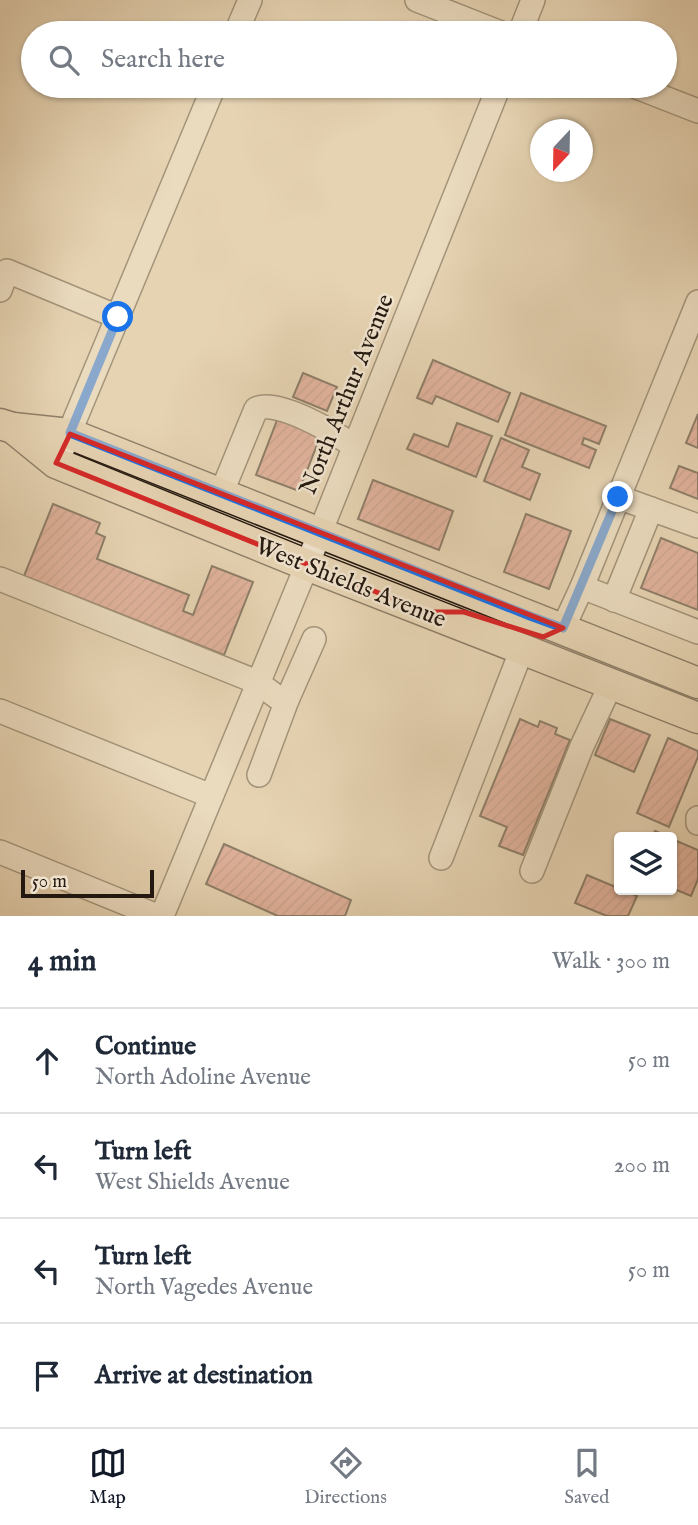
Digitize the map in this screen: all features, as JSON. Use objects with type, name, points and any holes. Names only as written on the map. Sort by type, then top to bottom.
[{"type":"main road","name":"West Shields Avenue","points":[[6,426],[70,433],[698,682]]},
{"type":"main road","name":"West Shields Avenue","points":[[6,426],[56,463],[307,565],[698,718]]},
{"type":"main road","points":[[426,612],[464,612],[543,637],[563,628]]},
{"type":"street","points":[[241,21],[250,0]]},
{"type":"street","points":[[417,0],[470,21]]},
{"type":"street","points":[[525,21],[533,0]]},
{"type":"street","points":[[56,463],[209,98]]},
{"type":"street","name":"North Arthur Avenue","points":[[160,916],[307,565],[494,98]]},
{"type":"street","points":[[665,98],[698,111]]},
{"type":"street","points":[[0,290],[7,271],[118,317]]},
{"type":"street","points":[[563,628],[698,302]]},
{"type":"street","points":[[221,494],[256,409],[262,406],[275,407],[329,429],[354,446]]},
{"type":"street","points":[[618,497],[698,526]]},
{"type":"street","points":[[614,600],[650,509]]},
{"type":"street","points":[[0,579],[257,682],[277,697],[287,700]]},
{"type":"street","points":[[582,587],[698,632]]},
{"type":"street","points":[[259,775],[287,700],[314,639]]},
{"type":"street","points":[[441,858],[522,649]]},
{"type":"street","points":[[532,871],[582,746],[611,684]]},
{"type":"street","points":[[0,710],[211,796]]},
{"type":"street","points":[[0,852],[160,916]]},
{"type":"highlighted area","points":[[70,434],[563,628],[543,637],[464,612],[426,612],[56,463]]},
{"type":"building","points":[[433,360],[510,393],[498,422],[436,396],[432,404],[417,398]]},
{"type":"building","points":[[303,373],[337,387],[327,411],[293,397]]},
{"type":"building","points":[[521,393],[606,426],[599,444],[584,438],[582,444],[596,450],[589,468],[505,435]]},
{"type":"building","points":[[698,414],[698,448],[686,443]]},
{"type":"building","points":[[279,415],[322,432],[299,491],[256,475]]},
{"type":"building","points":[[457,423],[492,436],[476,477],[407,449],[414,434],[448,447]]},
{"type":"building","points":[[501,438],[529,450],[522,467],[540,474],[530,500],[484,481]]},
{"type":"building","points":[[679,466],[698,473],[698,499],[670,488]]},
{"type":"building","points":[[373,480],[453,511],[439,550],[358,519]]},
{"type":"building","points":[[53,504],[100,523],[96,533],[105,537],[97,559],[189,595],[183,611],[193,615],[212,566],[253,582],[224,655],[24,576]]},
{"type":"building","points":[[526,514],[571,531],[549,589],[504,572]]},
{"type":"building","points":[[661,538],[698,553],[698,610],[641,588]]},
{"type":"building","points":[[520,719],[538,727],[540,721],[557,728],[555,734],[570,740],[523,855],[499,846],[507,827],[480,816]]},
{"type":"building","points":[[610,719],[650,735],[634,772],[595,755]]},
{"type":"building","points":[[668,738],[698,751],[698,757],[669,827],[637,813]]},
{"type":"building","points":[[677,841],[698,850],[698,879],[691,896],[677,890]]},
{"type":"building","points":[[224,844],[351,900],[345,916],[278,916],[206,884]]},
{"type":"building","points":[[587,875],[614,886],[614,895],[637,896],[628,916],[607,916],[575,903]]},
{"type":"route","points":[[118,317],[70,433],[563,628],[618,497]]}]
